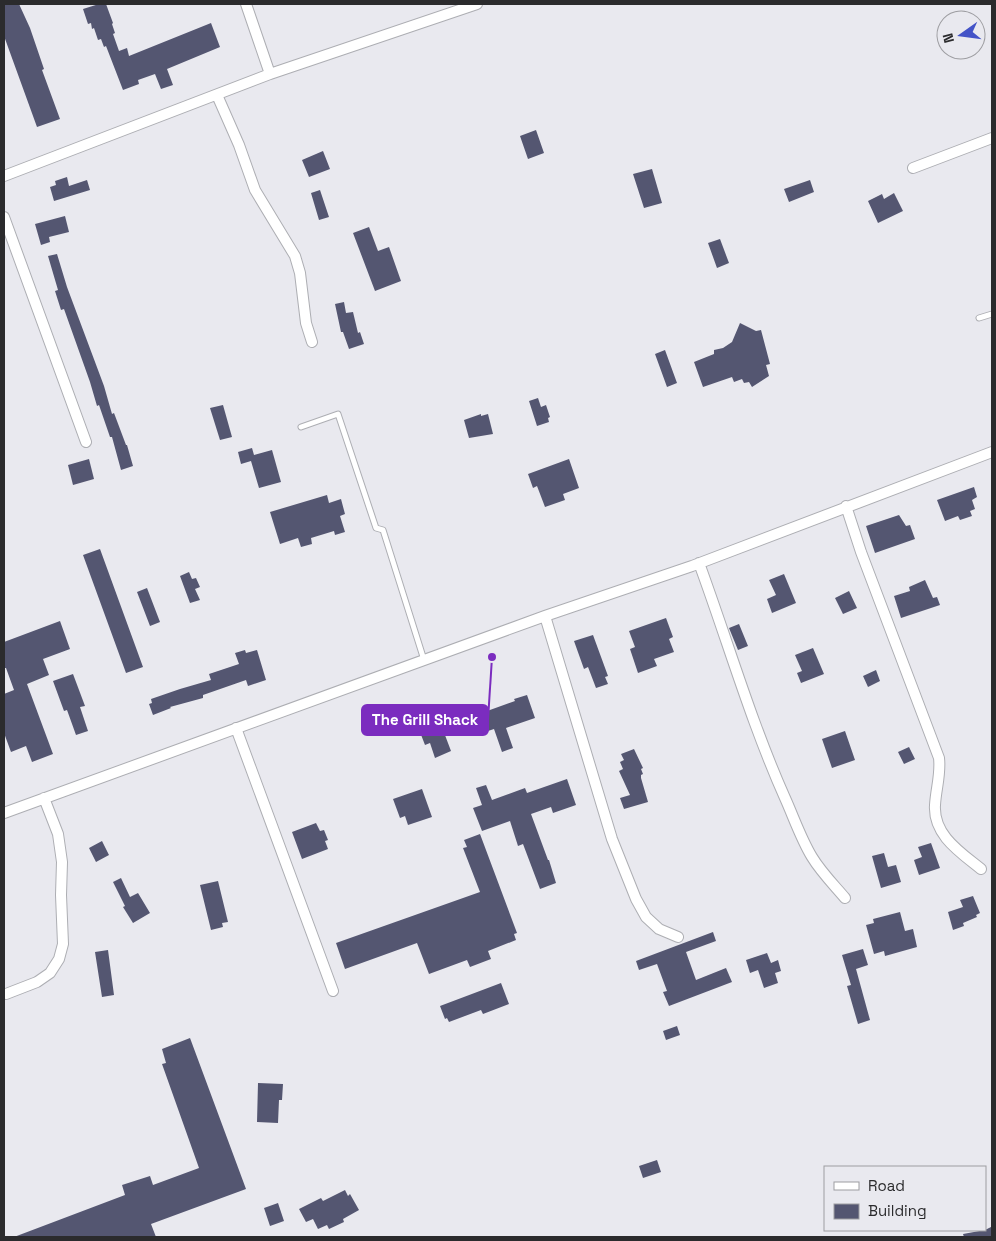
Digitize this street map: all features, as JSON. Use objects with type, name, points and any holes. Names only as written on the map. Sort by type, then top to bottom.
[{"type":"street","points":[[246,4],[270,74]]},
{"type":"street","points":[[4,176],[270,74],[476,4]]},
{"type":"street","points":[[217,95],[239,145],[255,190],[294,256],[300,273],[306,324],[312,342]]},
{"type":"street","points":[[913,168],[992,138]]},
{"type":"street","points":[[4,217],[86,442]]},
{"type":"street","points":[[4,813],[546,616],[699,563],[992,452]]},
{"type":"street","points":[[846,506],[861,552],[939,758],[941,772],[935,806],[937,823],[951,845],[981,869]]},
{"type":"street","points":[[699,563],[721,622],[742,691],[767,757],[812,857],[825,876],[845,898]]},
{"type":"street","points":[[546,616],[612,839],[636,899],[646,917],[659,929],[678,938]]},
{"type":"street","points":[[236,728],[333,991]]},
{"type":"street","points":[[6,994],[37,982],[50,973],[59,959],[63,944],[62,862],[58,834],[44,798]]},
{"type":"lane","points":[[979,318],[992,314]]},
{"type":"lane","points":[[301,427],[338,414],[376,528],[383,530],[424,661]]},
{"type":"building","points":[[4,4],[19,4],[30,28],[44,69],[42,70],[60,119],[37,127],[4,36]]},
{"type":"building","points":[[106,4],[113,23],[115,33],[113,34],[119,51],[127,48],[129,56],[211,23],[220,47],[167,69],[173,85],[161,89],[155,74],[138,80],[139,84],[123,90],[106,46],[104,47],[101,39],[98,40],[91,23],[88,24],[83,9]]},
{"type":"building","points":[[536,130],[544,153],[528,159],[520,136]]},
{"type":"building","points":[[323,151],[330,169],[309,177],[302,160]]},
{"type":"building","points":[[652,169],[662,203],[644,208],[633,174]]},
{"type":"building","points":[[67,177],[69,186],[87,180],[90,190],[54,201],[50,187],[56,185],[55,181]]},
{"type":"building","points":[[810,180],[814,192],[789,202],[784,189]]},
{"type":"building","points":[[320,190],[329,217],[319,220],[311,193]]},
{"type":"building","points":[[894,193],[903,211],[878,223],[868,201],[882,194],[884,199]]},
{"type":"building","points":[[65,216],[69,232],[49,237],[50,242],[41,245],[35,224]]},
{"type":"building","points":[[369,227],[378,251],[389,247],[401,281],[375,291],[353,233]]},
{"type":"building","points":[[720,239],[729,263],[717,268],[708,243]]},
{"type":"building","points":[[57,254],[67,287],[104,386],[112,414],[114,413],[127,445],[133,466],[121,470],[112,437],[110,437],[99,405],[97,406],[64,309],[61,310],[55,291],[58,290],[48,256]]},
{"type":"building","points":[[344,302],[346,313],[353,312],[358,333],[360,332],[364,344],[349,349],[343,332],[341,332],[335,304]]},
{"type":"building","points":[[740,323],[756,331],[761,330],[770,364],[766,365],[769,376],[752,387],[749,382],[744,383],[742,379],[734,382],[732,377],[703,387],[694,362],[714,354],[714,350],[723,348],[732,342]]},
{"type":"building","points":[[665,350],[677,383],[667,387],[655,354]]},
{"type":"building","points":[[538,398],[541,407],[546,405],[550,417],[548,418],[549,422],[537,426],[529,401]]},
{"type":"building","points":[[223,405],[232,437],[220,440],[210,408]]},
{"type":"building","points":[[481,414],[481,416],[488,414],[493,434],[469,438],[464,420]]},
{"type":"building","points":[[252,448],[254,455],[272,450],[281,482],[259,488],[251,461],[241,464],[238,452]]},
{"type":"building","points":[[89,459],[94,479],[73,485],[68,465]]},
{"type":"building","points":[[569,459],[579,488],[563,494],[565,500],[545,507],[537,486],[533,488],[528,474]]},
{"type":"building","points":[[974,487],[977,497],[972,500],[975,509],[970,511],[972,516],[960,520],[958,516],[945,521],[937,500]]},
{"type":"building","points":[[327,495],[329,503],[341,499],[345,514],[340,516],[345,532],[335,535],[334,531],[311,538],[312,544],[301,547],[298,538],[280,544],[270,512]]},
{"type":"building","points":[[899,515],[906,526],[910,525],[915,539],[875,553],[866,526]]},
{"type":"building","points":[[100,549],[143,667],[126,673],[83,555]]},
{"type":"building","points":[[189,572],[192,579],[196,578],[200,587],[195,589],[200,600],[190,603],[180,576]]},
{"type":"building","points":[[784,574],[796,603],[772,613],[767,599],[776,595],[769,580]]},
{"type":"building","points":[[925,580],[933,598],[937,597],[940,605],[901,618],[894,596],[910,591],[909,587]]},
{"type":"building","points":[[147,588],[160,622],[150,626],[137,592]]},
{"type":"building","points":[[849,591],[857,608],[843,614],[835,598]]},
{"type":"building","points":[[666,618],[673,637],[669,639],[674,652],[654,659],[657,666],[638,673],[630,649],[635,647],[629,631]]},
{"type":"building","points":[[60,621],[70,649],[43,659],[49,675],[27,684],[53,754],[32,762],[26,746],[11,752],[4,733],[4,694],[14,690],[6,668],[4,668],[4,642]]},
{"type":"building","points":[[739,624],[748,646],[738,650],[729,628]]},
{"type":"building","points":[[593,635],[608,676],[605,677],[608,684],[596,688],[588,667],[584,669],[574,641]]},
{"type":"building","points":[[813,648],[824,674],[801,683],[797,673],[802,671],[795,655]]},
{"type":"building","points":[[245,650],[246,653],[257,650],[266,680],[248,686],[246,680],[203,695],[203,698],[170,707],[153,715],[149,704],[152,703],[151,699],[211,680],[209,674],[239,664],[235,653]]},
{"type":"building","points":[[876,670],[880,681],[868,687],[863,676]]},
{"type":"building","points":[[73,674],[85,706],[80,707],[88,731],[76,735],[67,710],[64,711],[53,681]]},
{"type":"building","points":[[527,695],[535,718],[506,728],[513,748],[502,752],[494,729],[482,733],[476,715]]},
{"type":"building","points":[[434,706],[451,751],[435,758],[430,743],[425,745],[413,714]]},
{"type":"building","points":[[845,731],[855,760],[832,768],[822,739]]},
{"type":"building","points":[[909,747],[915,759],[904,764],[898,752]]},
{"type":"building","points":[[634,749],[643,768],[641,769],[643,774],[641,778],[648,802],[624,809],[620,798],[630,795],[619,771],[623,769],[620,762],[624,760],[621,754]]},
{"type":"building","points":[[567,779],[576,805],[553,813],[551,807],[531,814],[556,883],[540,889],[523,844],[518,846],[510,821],[482,831],[473,808],[482,805],[476,788],[486,785],[492,800],[525,788],[527,793]]},
{"type":"building","points":[[422,789],[432,817],[408,825],[405,816],[400,818],[393,799]]},
{"type":"building","points":[[316,823],[320,831],[324,830],[328,840],[325,841],[328,849],[302,859],[292,832]]},
{"type":"building","points":[[480,834],[517,933],[514,934],[516,940],[488,951],[491,959],[470,967],[467,960],[429,974],[417,943],[345,969],[336,943],[480,892],[463,848],[467,847],[464,840]]},
{"type":"building","points":[[102,841],[109,855],[96,862],[89,848]]},
{"type":"building","points":[[931,843],[940,868],[919,875],[914,860],[922,857],[918,847]]},
{"type":"building","points":[[884,853],[888,867],[896,865],[901,882],[881,888],[872,856]]},
{"type":"building","points":[[121,878],[130,897],[138,893],[150,913],[133,923],[123,907],[125,906],[113,882]]},
{"type":"building","points":[[218,881],[228,922],[222,923],[223,927],[211,930],[200,885]]},
{"type":"building","points":[[973,896],[980,913],[976,915],[977,917],[963,923],[964,926],[953,930],[948,912],[963,907],[960,900]]},
{"type":"building","points":[[900,912],[905,931],[913,929],[917,947],[885,956],[884,951],[874,954],[866,925],[874,923],[873,919]]},
{"type":"building","points":[[713,932],[716,941],[686,952],[696,980],[726,968],[732,982],[669,1006],[663,992],[667,991],[657,964],[639,970],[636,961]]},
{"type":"building","points":[[863,949],[868,965],[856,969],[870,1020],[858,1024],[847,986],[851,985],[842,955]]},
{"type":"building","points":[[108,950],[114,995],[102,997],[95,952]]},
{"type":"building","points":[[767,953],[771,963],[778,960],[781,971],[775,973],[778,983],[764,988],[758,970],[750,973],[746,960]]},
{"type":"building","points":[[501,983],[509,1004],[483,1014],[481,1010],[449,1022],[447,1018],[445,1019],[440,1006]]},
{"type":"building","points":[[677,1026],[680,1035],[666,1040],[663,1031]]},
{"type":"building","points":[[190,1038],[246,1189],[151,1224],[156,1237],[14,1237],[125,1195],[122,1185],[150,1176],[153,1185],[199,1168],[162,1064],[166,1063],[162,1049]]},
{"type":"building","points":[[258,1083],[283,1084],[282,1100],[279,1100],[278,1123],[257,1122]]},
{"type":"building","points":[[657,1160],[661,1172],[643,1178],[639,1166]]},
{"type":"building","points":[[345,1190],[348,1196],[350,1194],[359,1210],[343,1219],[344,1222],[329,1229],[327,1225],[318,1229],[313,1219],[306,1222],[299,1209],[321,1198],[323,1201]]},
{"type":"building","points":[[278,1203],[284,1221],[270,1226],[264,1208]]},
{"type":"building","points":[[991,1227],[992,1237],[964,1237],[963,1234],[986,1231]]},
{"type":"place","name":"The Grill Shack","points":[[492,657]]}]
